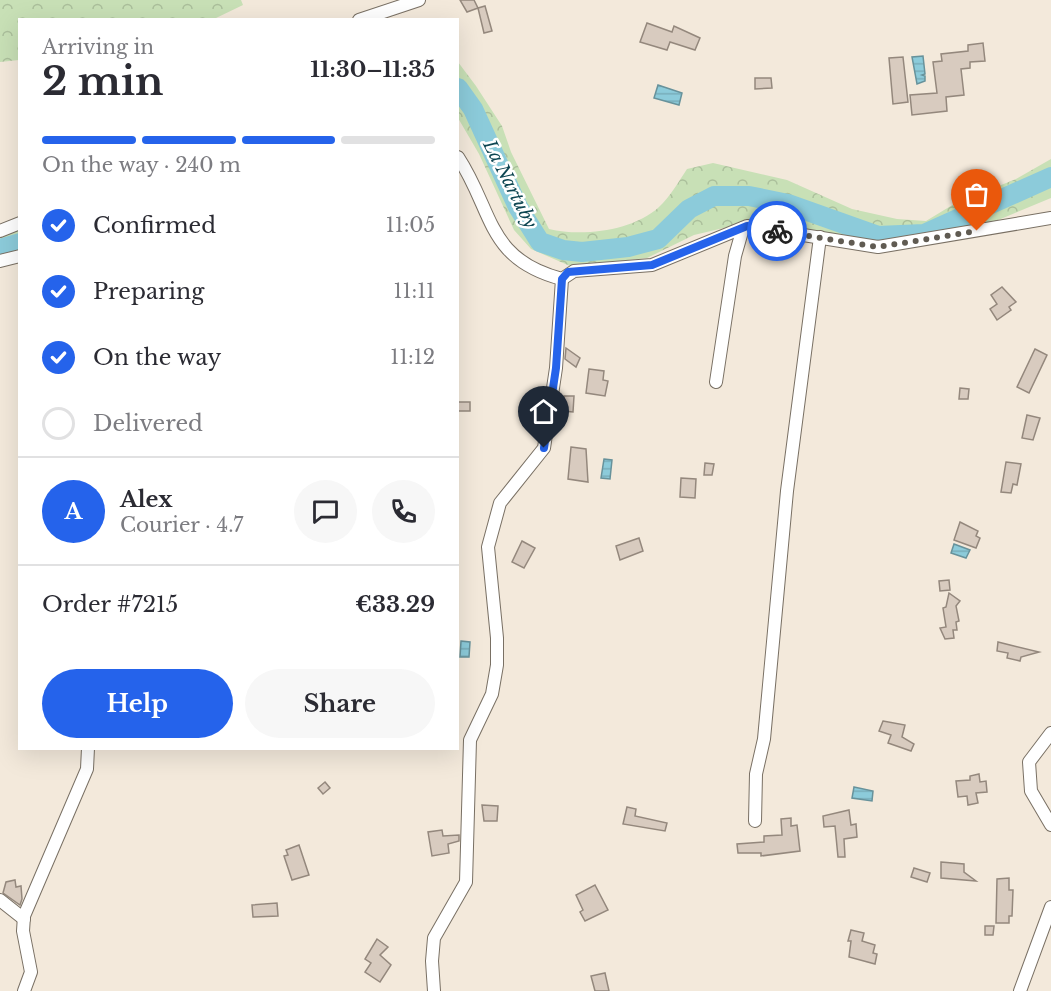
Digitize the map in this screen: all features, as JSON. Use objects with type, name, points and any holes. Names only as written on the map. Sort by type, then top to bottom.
[{"type":"street","points":[[366,18],[419,0]]},
{"type":"street","points":[[459,159],[470,176],[494,232],[507,251],[562,279]]},
{"type":"street","points":[[562,279],[574,271],[652,265],[747,226],[878,247],[1051,218]]},
{"type":"street","points":[[0,231],[18,224]]},
{"type":"street","points":[[716,382],[735,256],[743,228]]},
{"type":"street","points":[[755,821],[756,774],[764,740],[787,491],[820,237]]},
{"type":"street","points":[[0,261],[18,256]]},
{"type":"street","points":[[434,991],[432,961],[434,938],[466,882],[470,740],[492,694],[497,665],[497,638],[488,547],[500,503],[544,448],[556,368],[562,279]]},
{"type":"street","points":[[1051,733],[1029,762],[1031,791],[1051,825]]},
{"type":"street","points":[[24,991],[31,972],[23,931],[24,919],[87,769],[88,750]]},
{"type":"street","points":[[0,900],[24,919]]},
{"type":"street","points":[[1020,991],[1051,906]]},
{"type":"green space","points":[[0,0],[241,0],[243,5],[216,18],[18,18],[18,60],[0,62]]},
{"type":"green space","name":"La Nartuby","points":[[459,63],[502,126],[511,152],[549,229],[591,232],[635,222],[663,203],[687,169],[713,163],[787,180],[852,209],[897,219],[926,221],[954,204],[1016,179],[1051,159],[1051,198],[991,223],[889,244],[749,222],[694,235],[647,258],[570,266],[531,249],[514,230],[479,154],[459,120]]},
{"type":"green space","points":[[18,226],[18,258],[0,265],[0,234]]},
{"type":"water","points":[[923,56],[925,74],[922,75],[925,76],[925,81],[917,84],[912,57]]},
{"type":"water","points":[[658,85],[682,93],[679,105],[654,98]]},
{"type":"water","points":[[604,459],[612,460],[610,479],[601,478]]},
{"type":"water","points":[[954,544],[970,550],[966,558],[951,553]]},
{"type":"water","points":[[461,641],[470,642],[469,657],[460,657]]},
{"type":"water","points":[[854,787],[873,791],[872,801],[852,798]]},
{"type":"building","points":[[460,0],[474,0],[478,8],[467,12]]},
{"type":"building","points":[[485,6],[492,31],[484,33],[478,8]]},
{"type":"building","points":[[647,23],[672,32],[674,26],[700,38],[695,50],[670,42],[667,50],[640,42]]},
{"type":"building","points":[[983,43],[985,61],[970,62],[970,68],[961,69],[964,95],[946,97],[947,111],[912,115],[910,95],[937,93],[933,62],[942,61],[941,54],[968,51],[968,45]]},
{"type":"building","points":[[903,57],[908,102],[893,104],[889,58]]},
{"type":"building","points":[[755,78],[771,78],[772,88],[755,89]]},
{"type":"building","points":[[1002,287],[1016,302],[1009,307],[1011,310],[997,320],[990,309],[997,304],[991,295]]},
{"type":"building","points":[[566,348],[580,358],[576,367],[565,359]]},
{"type":"building","points":[[1035,349],[1047,355],[1029,393],[1017,387]]},
{"type":"building","points":[[589,369],[604,371],[603,380],[608,381],[605,396],[586,393]]},
{"type":"building","points":[[960,388],[969,389],[968,399],[959,399]]},
{"type":"building","points":[[564,396],[574,396],[573,412],[563,411]]},
{"type":"building","points":[[459,402],[470,402],[470,411],[459,411]]},
{"type":"building","points":[[1027,415],[1040,418],[1033,440],[1022,438]]},
{"type":"building","points":[[571,447],[586,449],[588,482],[568,479]]},
{"type":"building","points":[[1006,462],[1021,464],[1017,485],[1013,484],[1011,493],[1001,492]]},
{"type":"building","points":[[705,463],[714,464],[712,475],[704,475]]},
{"type":"building","points":[[681,478],[696,479],[695,498],[680,497]]},
{"type":"building","points":[[960,522],[978,531],[976,536],[980,538],[976,548],[954,540]]},
{"type":"building","points":[[639,538],[643,551],[620,560],[616,546]]},
{"type":"building","points":[[522,541],[535,548],[524,568],[512,562]]},
{"type":"building","points":[[949,580],[950,590],[940,591],[939,581]]},
{"type":"building","points":[[949,593],[960,601],[956,606],[959,621],[956,622],[957,630],[953,630],[954,638],[945,639],[940,628],[946,627],[943,608],[946,607]]},
{"type":"building","points":[[998,642],[1039,652],[1021,657],[1020,661],[1007,658],[1008,653],[997,651]]},
{"type":"building","points":[[883,721],[905,725],[902,737],[914,744],[911,751],[888,743],[891,735],[879,731]]},
{"type":"building","points":[[979,774],[980,782],[986,781],[987,792],[976,793],[978,803],[968,805],[967,796],[958,797],[956,781],[970,780],[970,776]]},
{"type":"building","points":[[325,782],[330,788],[323,794],[318,788]]},
{"type":"building","points":[[482,805],[498,806],[497,821],[484,821]]},
{"type":"building","points":[[627,807],[636,809],[635,816],[667,823],[665,831],[623,824]]},
{"type":"building","points":[[849,810],[851,825],[856,824],[857,837],[844,839],[845,857],[838,857],[835,826],[824,827],[823,816]]},
{"type":"building","points":[[791,818],[791,826],[797,825],[800,851],[761,856],[761,853],[738,853],[737,844],[764,842],[764,836],[782,835],[781,819]]},
{"type":"building","points":[[442,830],[443,836],[459,835],[459,841],[448,844],[449,853],[432,856],[428,832]]},
{"type":"building","points":[[299,845],[309,875],[292,880],[284,856],[288,855],[286,850]]},
{"type":"building","points":[[941,862],[964,864],[964,872],[976,881],[941,878]]},
{"type":"building","points":[[914,868],[930,873],[927,882],[911,877]]},
{"type":"building","points":[[1009,878],[1009,890],[1013,890],[1012,916],[1009,916],[1009,923],[996,923],[997,879]]},
{"type":"building","points":[[15,880],[16,887],[21,886],[20,905],[3,893],[6,882]]},
{"type":"building","points":[[595,885],[608,910],[585,921],[576,895]]},
{"type":"building","points":[[277,903],[278,916],[253,917],[252,905]]},
{"type":"building","points":[[985,926],[994,926],[993,935],[985,935]]},
{"type":"building","points":[[851,930],[864,933],[862,941],[875,945],[873,953],[877,954],[875,964],[849,957],[851,941],[848,941]]},
{"type":"building","points":[[377,939],[388,947],[380,955],[391,965],[380,982],[365,972],[371,963],[365,959]]},
{"type":"building","points":[[605,973],[609,991],[595,991],[591,976]]},
{"type":"waterway","name":"La Nartuby","points":[[459,89],[473,109],[518,207],[540,242],[563,250],[582,252],[628,247],[658,239],[689,209],[714,196],[749,196],[788,204],[878,236],[924,234],[1051,177]]},
{"type":"waterway","name":"La Nartuby","points":[[0,249],[18,244]]},
{"type":"way so far","points":[[777,231],[878,247],[977,231]]},
{"type":"route","points":[[544,448],[549,428],[556,368],[562,307],[562,279],[568,272],[652,265],[747,226],[777,231]]}]
